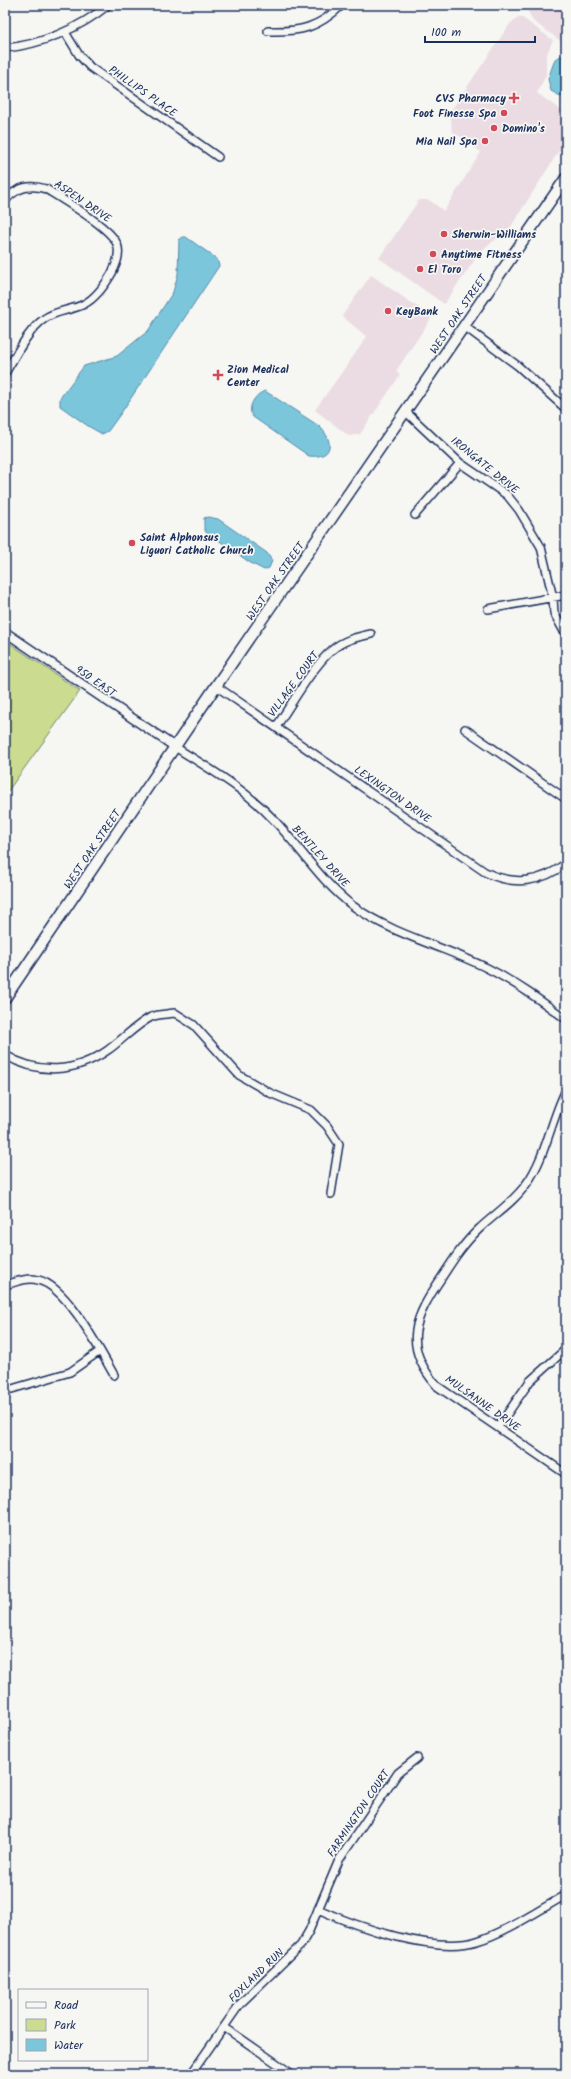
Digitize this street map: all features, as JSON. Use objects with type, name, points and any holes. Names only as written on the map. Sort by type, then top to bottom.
[{"type":"main road","name":"WEST OAK STREET","points":[[5,998],[216,686],[566,178]]},
{"type":"street","points":[[5,48],[18,47],[65,32],[108,5]]},
{"type":"street","points":[[268,31],[292,32],[312,26],[329,18],[342,5]]},
{"type":"street","name":"PHILLIPS PLACE","points":[[65,32],[79,55],[90,67],[218,157]]},
{"type":"street","name":"ASPEN DRIVE","points":[[5,200],[10,194],[22,187],[35,186],[46,189],[108,232],[117,244],[118,253],[117,263],[108,281],[95,297],[83,305],[60,311],[43,320],[32,332],[5,373]]},
{"type":"street","points":[[464,326],[518,366],[566,409]]},
{"type":"street","name":"IRONGATE DRIVE","points":[[406,412],[460,463],[507,495],[520,510],[541,547],[553,598],[554,613],[566,636]]},
{"type":"street","points":[[415,515],[460,463]]},
{"type":"street","points":[[488,609],[566,595]]},
{"type":"street","name":"950 EAST","points":[[5,632],[176,747]]},
{"type":"street","name":"VILLAGE COURT","points":[[276,727],[319,664],[332,649],[352,638],[371,634]]},
{"type":"street","name":"LEXINGTON DRIVE","points":[[216,686],[479,868],[498,878],[512,881],[535,879],[556,870],[566,863]]},
{"type":"street","points":[[464,729],[566,799]]},
{"type":"street","name":"BENTLEY DRIVE","points":[[176,747],[242,790],[273,819],[331,886],[353,905],[391,928],[480,965],[507,979],[566,1019]]},
{"type":"street","points":[[5,1055],[42,1069],[73,1067],[107,1051],[152,1016],[175,1013],[194,1025],[239,1075],[270,1093],[311,1110],[327,1126],[339,1144],[331,1194]]},
{"type":"street","name":"MULSANNE DRIVE","points":[[566,1090],[534,1173],[518,1194],[479,1229],[456,1255],[428,1298],[418,1316],[415,1328],[419,1357],[429,1376],[448,1394],[566,1474]]},
{"type":"street","points":[[5,1285],[27,1279],[39,1280],[48,1283],[84,1322],[114,1376]]},
{"type":"street","points":[[498,1427],[530,1381],[566,1349]]},
{"type":"street","points":[[5,1391],[70,1372],[100,1351]]},
{"type":"street","name":"FARMINGTON COURT","points":[[318,1909],[339,1860],[398,1773],[417,1758]]},
{"type":"street","points":[[318,1909],[340,1919],[410,1939],[433,1945],[454,1945],[487,1938],[566,1895]]},
{"type":"street","name":"FOXLAND RUN","points":[[192,2074],[246,1998],[297,1950],[309,1931],[318,1909]]},
{"type":"street","points":[[224,2027],[292,2074]]},
{"type":"shaded area","points":[[525,5],[566,5],[566,45],[533,21]]},
{"type":"shaded area","points":[[518,17],[521,17],[553,40],[546,56],[546,75],[537,93],[566,114],[566,140],[510,228],[481,251],[444,304],[379,258],[419,200],[429,200],[444,211],[481,152],[452,131],[450,112],[510,24]]},
{"type":"shaded area","points":[[371,275],[432,317],[396,371],[400,375],[360,434],[349,436],[315,410],[367,337],[342,316]]},
{"type":"green space","points":[[5,640],[80,691],[5,795]]},
{"type":"water","points":[[561,56],[566,58],[566,99],[551,91],[548,79],[555,59]]},
{"type":"water","points":[[186,237],[217,259],[219,266],[121,413],[108,431],[102,434],[60,406],[60,398],[84,366],[117,356],[148,331],[173,292],[178,274],[179,240]]},
{"type":"water","points":[[265,391],[319,426],[324,431],[329,442],[327,452],[323,455],[309,456],[253,417],[251,413],[251,406],[255,398]]},
{"type":"water","points":[[208,517],[218,519],[267,553],[272,561],[269,568],[264,570],[249,562],[210,534],[207,534],[204,528],[204,518]]},
{"type":"place","name":"CVS Pharmacy","points":[[514,98]]},
{"type":"place","name":"Foot Finesse Spa","points":[[504,113]]},
{"type":"place","name":"Domino's","points":[[494,128]]},
{"type":"place","name":"Mia Nail Spa","points":[[485,141]]},
{"type":"place","name":"Sherwin-Williams","points":[[444,234]]},
{"type":"place","name":"Anytime Fitness","points":[[433,254]]},
{"type":"place","name":"El Toro","points":[[420,269]]},
{"type":"place","name":"KeyBank","points":[[388,311]]},
{"type":"place","name":"Zion Medical Center","points":[[218,375]]},
{"type":"place","name":"Saint Alphonsus Liguori Catholic Church","points":[[132,543]]}]
